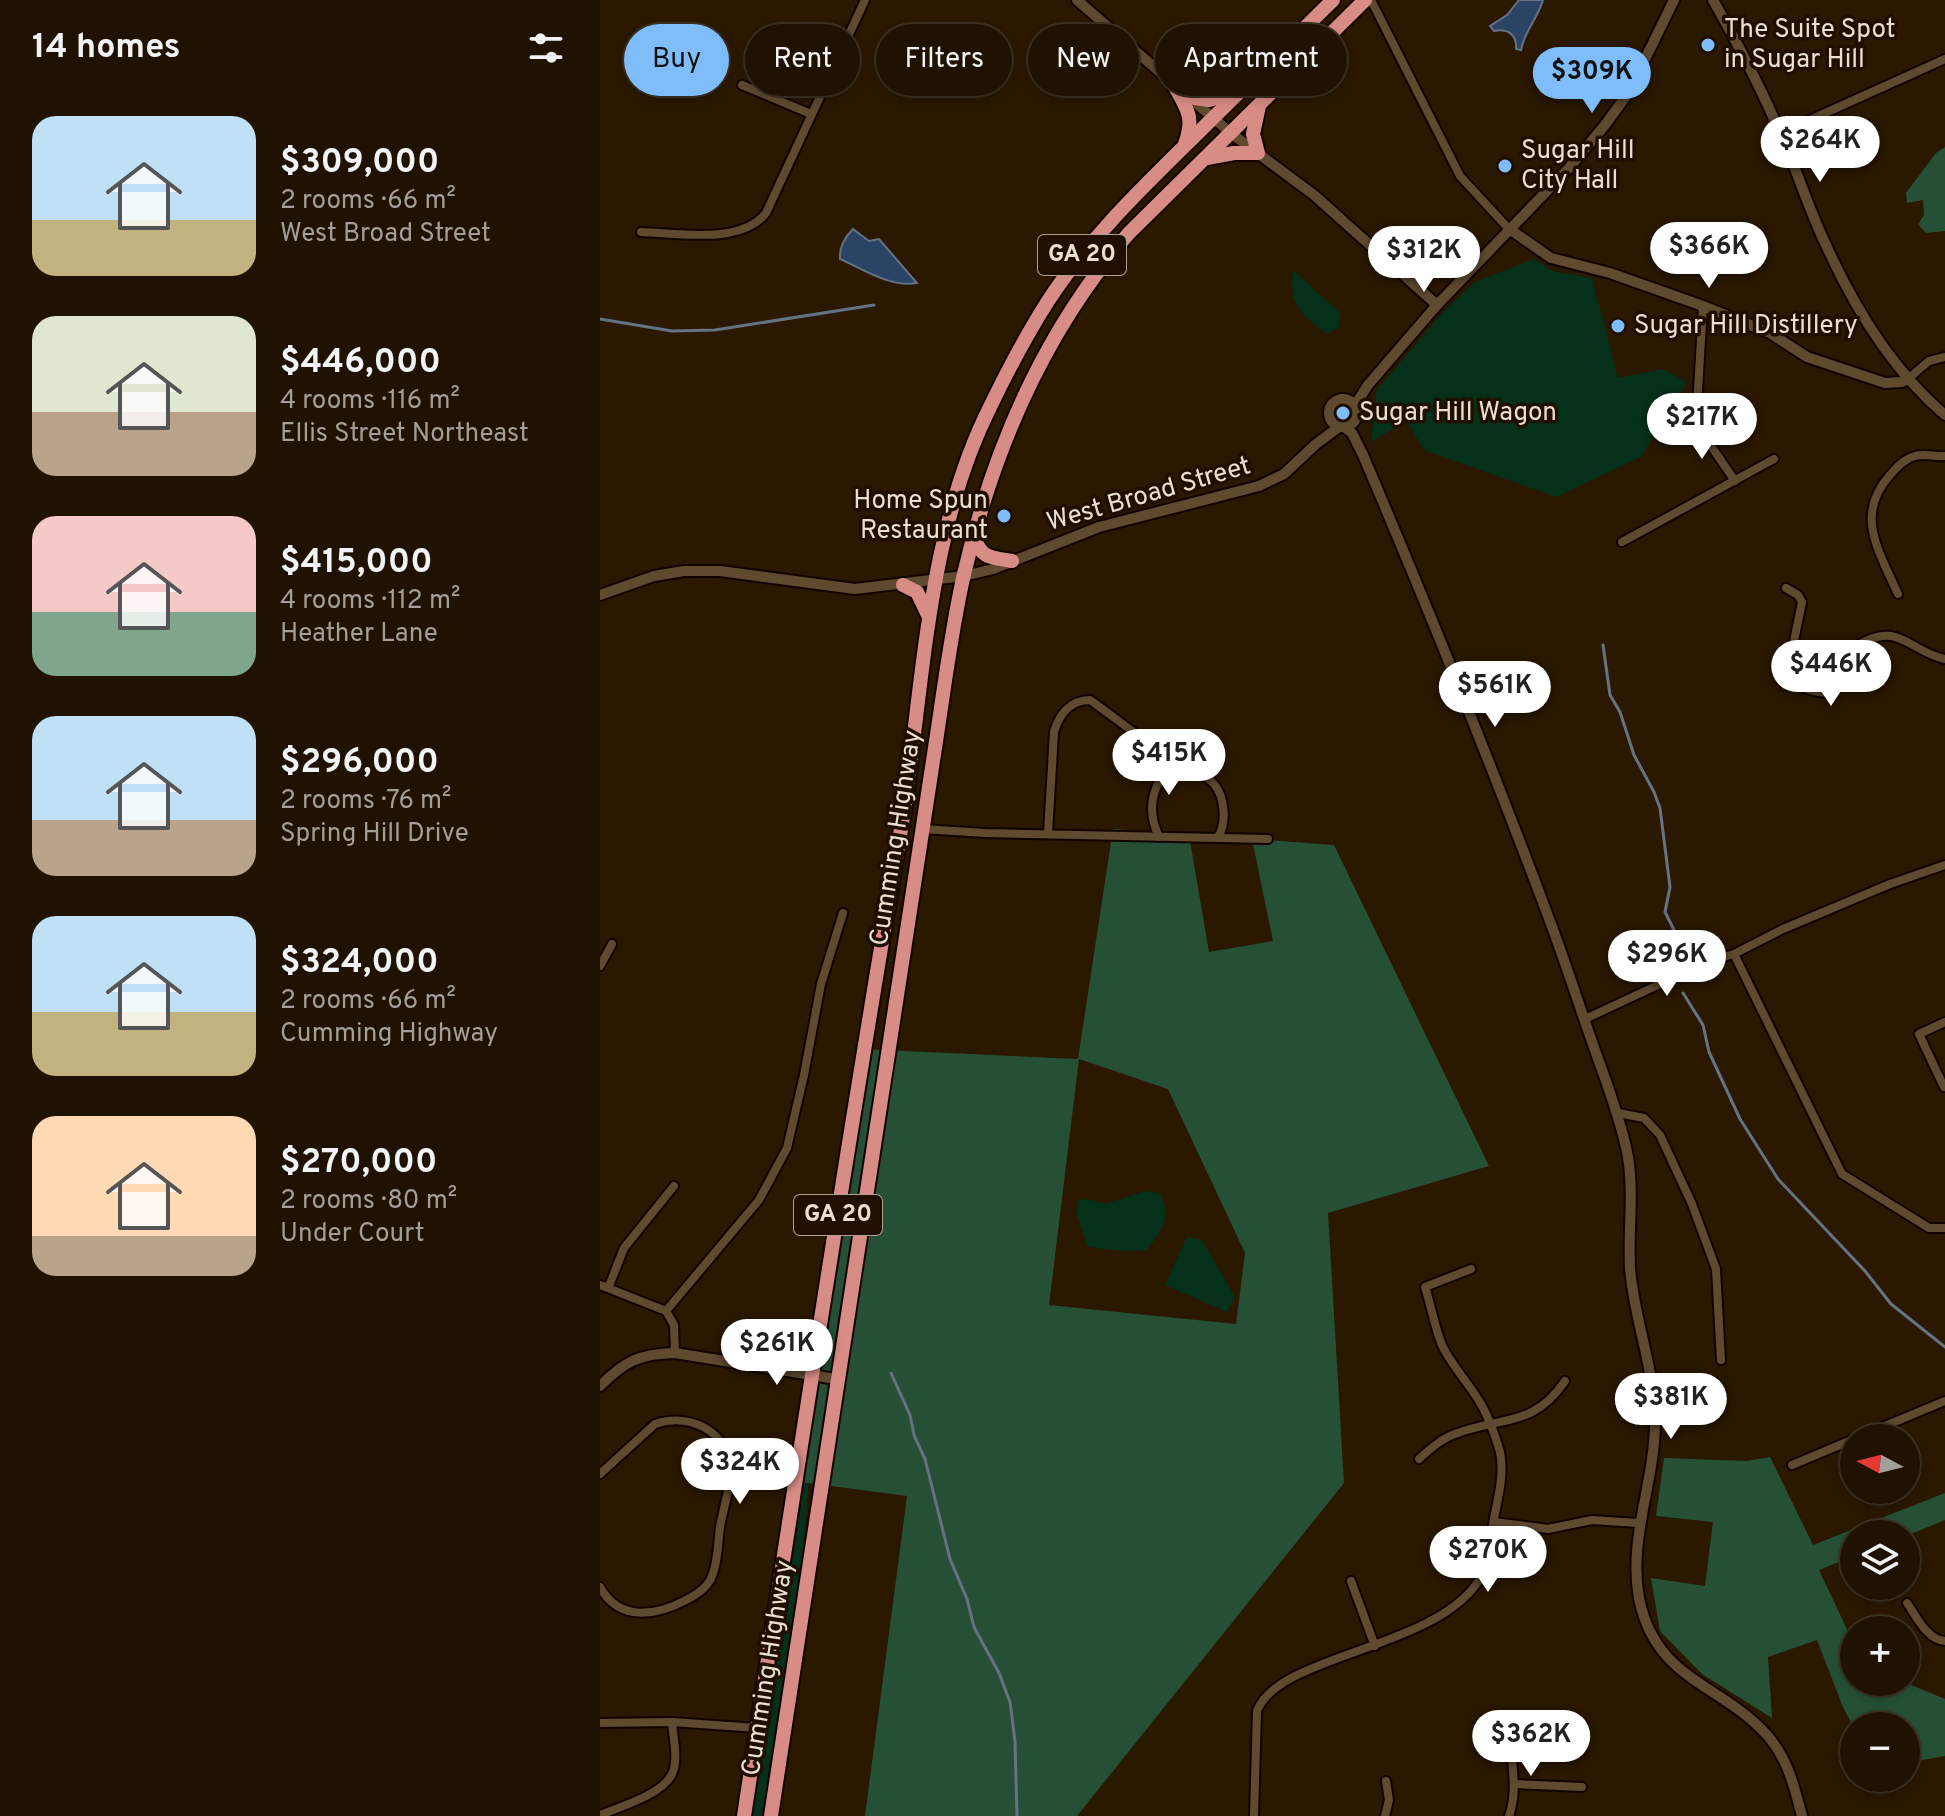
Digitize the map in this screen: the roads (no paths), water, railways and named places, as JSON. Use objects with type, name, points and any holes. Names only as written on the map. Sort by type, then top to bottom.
[{"type":"highway","name":"Cumming Highway","points":[[1309,24],[1333,0]]},
{"type":"highway","name":"Cumming Highway","points":[[771,1816],[836,1379],[964,576],[993,471],[1016,413],[1079,298],[1105,261],[1129,233],[1368,0]]},
{"type":"highway","points":[[1180,96],[1191,124],[1184,146]]},
{"type":"highway","points":[[1189,97],[1209,100],[1226,96]]},
{"type":"highway","name":"Cumming Highway","points":[[744,1816],[937,579],[951,513],[988,410],[1049,300],[1119,211],[1236,96]]},
{"type":"highway","points":[[1206,158],[1258,153],[1253,134],[1260,106]]},
{"type":"highway","points":[[974,536],[982,554],[1012,561]]},
{"type":"highway","points":[[903,585],[917,592],[927,610],[930,624]]},
{"type":"street","points":[[641,232],[732,234],[758,224],[766,213],[865,0]]},
{"type":"street","points":[[1077,0],[1155,68]]},
{"type":"street","points":[[1368,0],[1460,176],[1508,228],[1551,258],[1610,273],[1703,306],[1770,333],[1807,357],[1876,381],[1905,380],[1929,361],[1945,357]]},
{"type":"street","points":[[1342,427],[1356,415],[1359,399],[1368,385],[1437,305],[1569,168],[1605,125],[1644,65],[1674,0]]},
{"type":"street","points":[[1713,0],[1781,133],[1846,286],[1905,380],[1945,415]]},
{"type":"street","points":[[1781,133],[1945,59]]},
{"type":"street","points":[[742,85],[811,114]]},
{"type":"street","points":[[1189,97],[1232,134],[1318,198],[1437,305]]},
{"type":"street","points":[[1703,306],[1696,424],[1735,481]]},
{"type":"street","points":[[1368,385],[1334,402],[1329,415],[1332,423],[1352,433],[1363,455],[1497,778],[1618,1113],[1631,1186],[1630,1269],[1655,1419],[1654,1443],[1638,1523],[1639,1599],[1657,1646],[1673,1665],[1734,1707],[1769,1737],[1792,1777],[1802,1816]]},
{"type":"street","points":[[1343,399],[1351,402],[1356,415],[1363,455]]},
{"type":"street","name":"West Broad Street","points":[[1316,444],[1329,415]]},
{"type":"street","name":"West Broad Street","points":[[600,595],[654,576],[684,571],[720,571],[855,589],[964,576],[1099,527],[1259,486],[1293,468],[1316,444],[1342,427]]},
{"type":"street","points":[[1898,594],[1870,523],[1871,504],[1882,484],[1905,460],[1918,455],[1945,456]]},
{"type":"street","points":[[1622,542],[1774,459]]},
{"type":"street","points":[[1786,588],[1798,595],[1802,602],[1791,666],[1794,678],[1806,689],[1833,692],[1843,684],[1860,644],[1879,634],[1894,636],[1945,659]]},
{"type":"street","points":[[1048,833],[1054,732],[1058,717],[1081,700],[1090,700],[1172,758],[1194,768],[1214,785],[1223,808],[1223,829],[1218,837]]},
{"type":"street","points":[[1159,837],[1151,820],[1154,790],[1172,758]]},
{"type":"street","points":[[923,829],[1268,839]]},
{"type":"street","points":[[1585,1019],[1796,923],[1945,865]]},
{"type":"street","points":[[666,1311],[759,1200],[787,1148],[821,984],[843,913]]},
{"type":"street","points":[[600,966],[612,944]]},
{"type":"street","points":[[1735,953],[1842,1174],[1929,1228],[1945,1228]]},
{"type":"street","points":[[1944,1087],[1919,1034],[1945,1022]]},
{"type":"street","points":[[1618,1113],[1644,1118],[1660,1135],[1692,1204],[1716,1269],[1721,1360]]},
{"type":"street","points":[[674,1186],[624,1248],[604,1286],[666,1311],[674,1325],[675,1353]]},
{"type":"street","points":[[1254,1816],[1257,1711],[1261,1700],[1271,1689],[1288,1678],[1375,1646],[1442,1615],[1470,1593],[1483,1574],[1501,1482],[1500,1454],[1480,1403],[1442,1345],[1425,1287],[1471,1269]]},
{"type":"street","points":[[600,1386],[620,1366],[658,1353],[675,1353],[836,1379]]},
{"type":"street","points":[[1419,1459],[1453,1434],[1512,1420],[1542,1409],[1565,1381]]},
{"type":"street","points":[[1889,1424],[1945,1401]]},
{"type":"street","points":[[600,1474],[655,1424],[666,1420],[700,1424],[723,1446],[730,1467],[712,1577],[700,1593],[671,1608],[649,1614],[631,1611],[611,1602],[600,1587]]},
{"type":"street","points":[[1792,1465],[1840,1444]]},
{"type":"street","points":[[1494,1522],[1548,1529],[1592,1520],[1638,1523]]},
{"type":"street","points":[[1351,1581],[1375,1646]]},
{"type":"street","points":[[1907,1603],[1929,1634],[1945,1641]]},
{"type":"street","points":[[600,1723],[672,1722],[757,1728]]},
{"type":"street","points":[[600,1815],[655,1791],[672,1774],[672,1722]]},
{"type":"street","points":[[1509,1816],[1515,1784],[1510,1756],[1511,1733]]},
{"type":"street","points":[[1385,1816],[1389,1800],[1386,1781]]},
{"type":"street","points":[[1515,1784],[1582,1787]]},
{"type":"water","points":[[1519,0],[1543,0],[1521,50],[1516,49],[1511,34],[1494,31],[1490,26],[1507,15]]},
{"type":"water","points":[[853,229],[869,241],[879,239],[917,283],[887,280],[840,259],[843,242]]},
{"type":"waterway","points":[[600,319],[672,331],[715,330],[874,305]]},
{"type":"waterway","points":[[1603,645],[1610,695],[1660,808],[1670,887],[1665,912],[1677,936],[1674,967]]},
{"type":"waterway","points":[[1683,993],[1703,1025],[1709,1052],[1740,1119],[1778,1179],[1865,1271],[1891,1304],[1945,1347]]},
{"type":"waterway","points":[[891,1373],[925,1459],[950,1559],[967,1599],[974,1627],[999,1673],[1010,1702],[1015,1741],[1017,1816]]},
{"type":"place","name":"The Suite Spot in Sugar Hill","points":[[1708,45]]},
{"type":"place","name":"Sugar Hill City Hall","points":[[1505,166]]},
{"type":"place","name":"Sugar Hill Distillery","points":[[1618,326]]},
{"type":"place","name":"Sugar Hill Wagon","points":[[1343,413]]},
{"type":"place","name":"Home Spun Restaurant","points":[[1004,516]]}]
